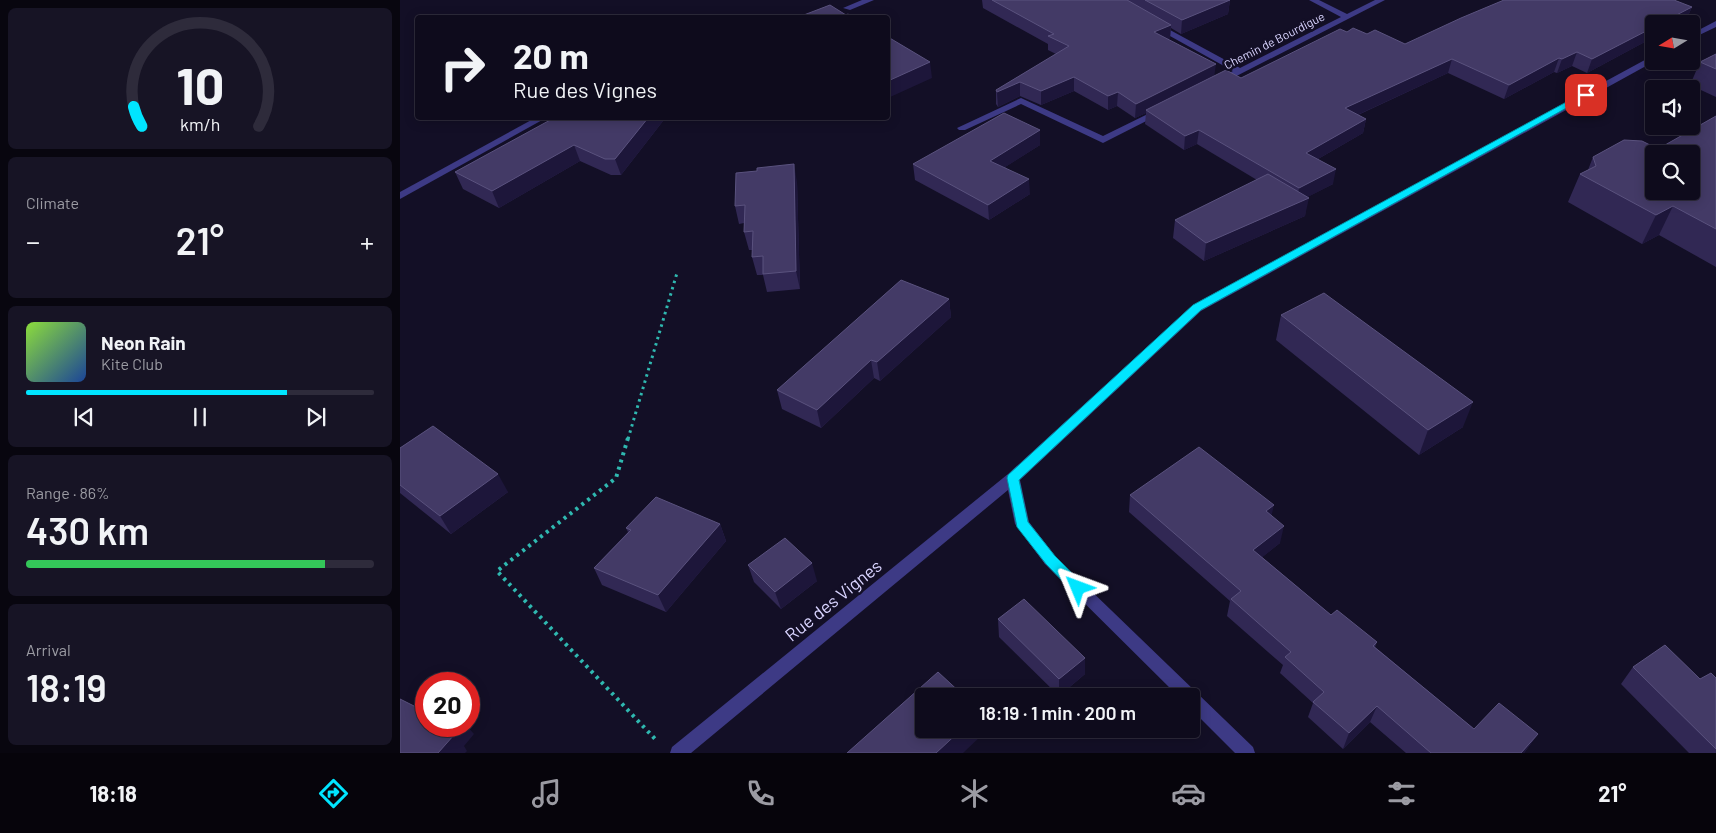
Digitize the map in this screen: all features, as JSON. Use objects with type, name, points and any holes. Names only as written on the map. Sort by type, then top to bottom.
[{"type":"street","points":[[847,8],[870,0]]},
{"type":"street","points":[[1313,0],[1347,17]]},
{"type":"street","name":"Chemin de Bourdigue","points":[[1214,84],[1381,0]]},
{"type":"street","points":[[1144,19],[1239,71]]},
{"type":"street","points":[[1700,32],[1716,24]]},
{"type":"street","name":"Rue des Vignes","points":[[678,753],[1013,478],[1197,308],[1645,63]]},
{"type":"street","points":[[962,128],[1021,101],[1103,140],[1171,106]]},
{"type":"street","points":[[400,196],[537,120]]},
{"type":"street","points":[[1013,478],[1022,524],[1050,560],[1181,688]]},
{"type":"street","points":[[1200,707],[1248,753]]},
{"type":"path","points":[[661,746],[497,571],[616,478],[677,273]]},
{"type":"building","points":[[992,0],[1127,0],[1171,25],[1154,32],[1216,64],[1136,104],[1118,92],[1108,96],[1074,77],[1041,91],[1020,82],[997,92],[996,90],[1069,46],[1048,36],[1054,34]]},
{"type":"building","points":[[1145,0],[1230,0],[1182,20]]},
{"type":"building","points":[[1504,0],[1674,0],[1692,7],[1676,15],[1645,15],[1645,32],[1592,59],[1577,52],[1562,59],[1559,58],[1509,85],[1452,59],[1345,108],[1366,119],[1306,153],[1336,169],[1299,188],[1199,130],[1185,136],[1146,110],[1226,70],[1241,78],[1340,29],[1347,32],[1353,28],[1367,34],[1375,30],[1405,44]]},
{"type":"building","points":[[830,5],[846,15],[804,15]]},
{"type":"building","points":[[890,38],[930,62],[890,80]]},
{"type":"building","points":[[1716,54],[1716,69],[1700,62]]},
{"type":"building","points":[[1004,113],[1040,130],[990,161],[1029,179],[988,205],[913,164]]},
{"type":"building","points":[[1716,116],[1716,229],[1673,206],[1656,215],[1580,174],[1596,166],[1593,157],[1624,140],[1642,141],[1650,145],[1645,145],[1645,200],[1700,200],[1700,145],[1665,145],[1683,135],[1700,135],[1700,125]]},
{"type":"building","points":[[550,120],[646,120],[615,159],[605,159],[574,145],[492,191],[455,172]]},
{"type":"building","points":[[794,164],[796,271],[763,274],[763,256],[752,257],[753,231],[744,232],[745,205],[735,206],[736,173],[757,171],[757,168]]},
{"type":"building","points":[[1268,174],[1309,198],[1206,243],[1175,220]]},
{"type":"building","points":[[901,280],[949,299],[877,362],[871,360],[817,410],[777,390]]},
{"type":"building","points":[[1324,293],[1473,402],[1428,430],[1281,315]]},
{"type":"building","points":[[433,426],[498,474],[440,516],[400,485],[400,448]]},
{"type":"building","points":[[1199,447],[1274,505],[1266,511],[1284,526],[1253,550],[1331,615],[1337,610],[1377,642],[1373,646],[1474,729],[1499,703],[1538,734],[1521,753],[1431,753],[1377,706],[1349,733],[1313,702],[1324,692],[1285,657],[1291,652],[1231,599],[1241,591],[1130,495]]},
{"type":"building","points":[[656,497],[720,524],[658,595],[594,568],[631,530],[626,528]]},
{"type":"building","points":[[785,538],[812,563],[775,592],[748,565]]},
{"type":"building","points":[[1024,599],[1085,658],[1059,679],[998,619]]},
{"type":"building","points":[[1665,645],[1700,679],[1711,673],[1716,678],[1716,749],[1633,667]]},
{"type":"building","points":[[938,672],[955,688],[920,688]]},
{"type":"building","points":[[915,692],[915,738],[952,738],[936,753],[847,753]]},
{"type":"building","points":[[400,699],[415,706],[415,737],[452,737],[438,753],[400,753]]},
{"type":"route","points":[[1078,588],[1050,560],[1022,524],[1013,478],[1197,308],[1586,95]]}]
